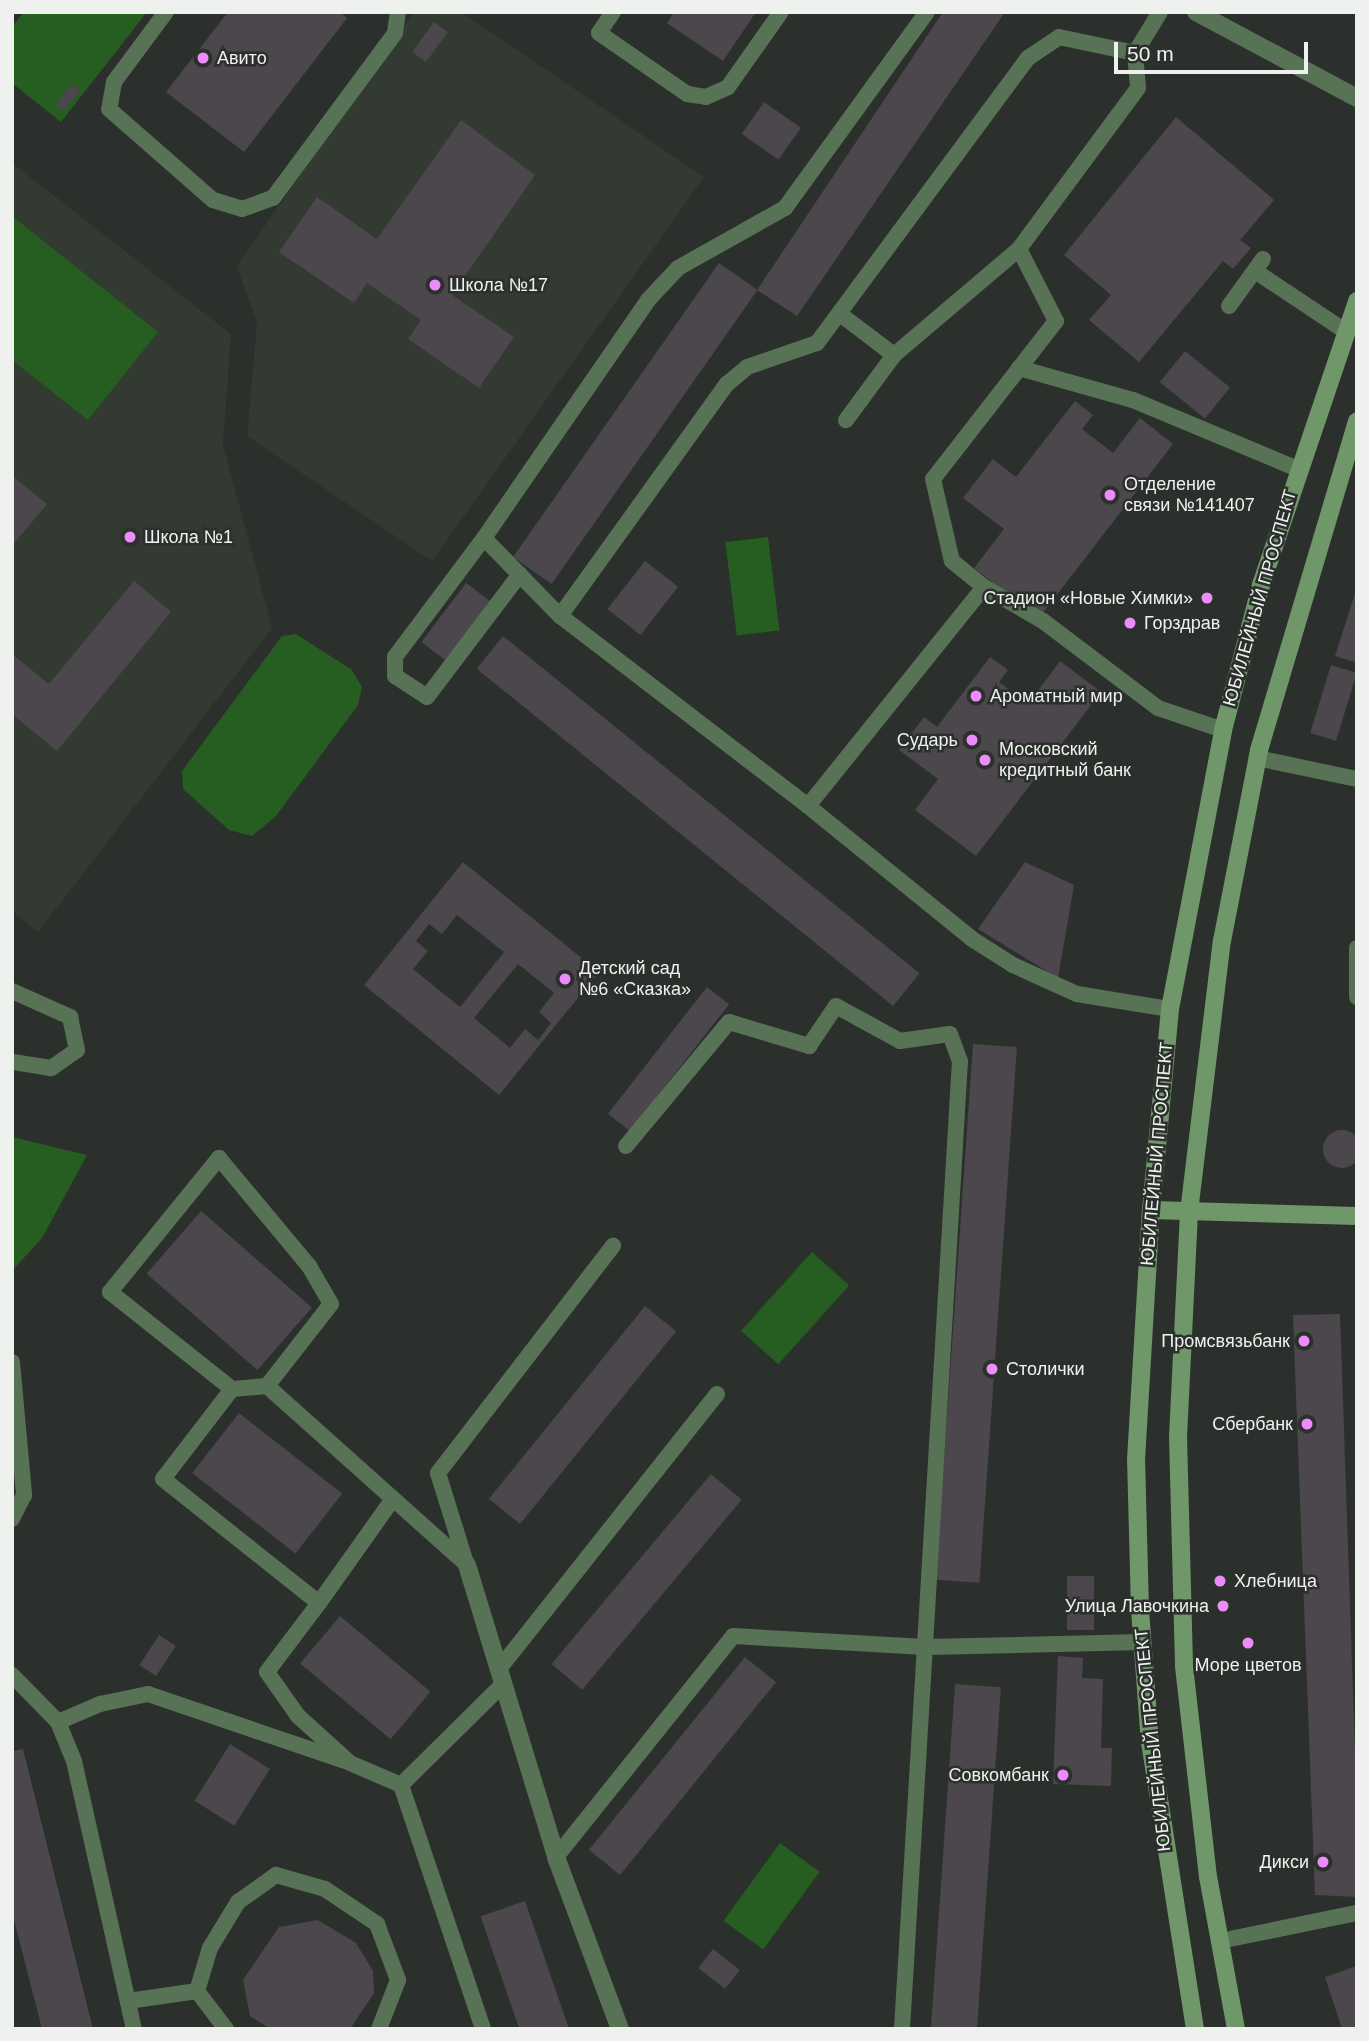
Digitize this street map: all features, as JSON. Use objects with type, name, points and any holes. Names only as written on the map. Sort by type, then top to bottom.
[{"type":"main road","name":"ЮБИЛЕЙНЫЙ ПРОСПЕКТ","points":[[1195,2029],[1176,1931],[1142,1642],[1136,1460],[1151,1210],[1170,1009],[1223,730],[1298,469],[1357,300]]},
{"type":"main road","name":"ЮБИЛЕЙНЫЙ ПРОСПЕКТ","points":[[1236,2029],[1220,1941],[1187,1715],[1181,1611],[1178,1437],[1189,1212],[1222,941],[1257,758],[1357,421]]},
{"type":"main road","points":[[1151,1210],[1357,1216]]},
{"type":"street","points":[[1196,12],[1357,98]]},
{"type":"street","points":[[467,1565],[556,1857],[620,2029]]},
{"type":"lane","points":[[166,12],[114,82],[109,109],[204,192],[242,209],[273,198],[395,33],[398,12]]},
{"type":"lane","points":[[613,12],[599,33],[687,94],[706,96],[728,87],[781,12]]},
{"type":"lane","points":[[520,574],[427,697],[395,676],[395,657],[484,538],[648,300],[678,268],[785,208],[927,12]]},
{"type":"lane","points":[[846,420],[894,355],[1019,249],[1138,88],[1135,53],[1160,12]]},
{"type":"lane","points":[[561,616],[727,384],[747,367],[817,343],[1047,40],[1059,37],[1135,53]]},
{"type":"lane","points":[[1019,249],[1056,321],[933,479],[952,561],[984,587],[1043,621],[1158,708],[1223,730]]},
{"type":"lane","points":[[1229,306],[1259,265],[1345,331]]},
{"type":"lane","points":[[839,314],[894,355]]},
{"type":"lane","points":[[1019,369],[1133,400],[1298,469]]},
{"type":"lane","points":[[484,538],[561,616],[1013,965],[1077,994],[1170,1009]]},
{"type":"lane","points":[[808,806],[984,587]]},
{"type":"lane","points":[[1257,758],[1357,779]]},
{"type":"lane","points":[[1357,948],[1357,998]]},
{"type":"lane","points":[[12,990],[70,1017],[78,1050],[51,1068],[12,1062]]},
{"type":"lane","points":[[626,1146],[729,1022],[808,1046],[836,1006],[900,1041],[950,1034],[960,1061],[902,2029]]},
{"type":"lane","points":[[268,1386],[331,1304],[309,1266],[219,1158],[110,1292],[232,1389],[268,1386],[467,1565]]},
{"type":"lane","points":[[467,1565],[439,1473],[613,1246]]},
{"type":"lane","points":[[12,1362],[24,1495],[12,1519]]},
{"type":"lane","points":[[232,1389],[163,1479],[319,1603]]},
{"type":"lane","points":[[401,1785],[501,1677],[717,1394]]},
{"type":"lane","points":[[350,1763],[298,1716],[267,1672],[393,1499]]},
{"type":"lane","points":[[556,1857],[733,1636],[925,1647],[1142,1642]]},
{"type":"lane","points":[[12,1675],[58,1722],[74,1761],[134,2029]]},
{"type":"lane","points":[[58,1722],[100,1704],[148,1694],[350,1763],[401,1785],[483,2029]]},
{"type":"lane","points":[[197,1991],[210,1948],[238,1902],[276,1875],[325,1889],[377,1924],[398,1980],[379,2029]]},
{"type":"lane","points":[[1220,1941],[1357,1913]]},
{"type":"lane","points":[[128,2001],[197,1991]]},
{"type":"lane","points":[[197,1991],[226,2029]]},
{"type":"shaded area","name":"Школа №17","points":[[414,12],[461,12],[704,177],[432,561],[247,436],[257,323],[237,266]]},
{"type":"shaded area","name":"Школа №1","points":[[12,163],[231,334],[223,445],[272,628],[38,932],[12,911]]},
{"type":"green space","points":[[24,12],[147,12],[61,122],[12,83],[12,27]]},
{"type":"green space","points":[[12,216],[158,332],[88,420],[12,360]]},
{"type":"green space","points":[[768,537],[779,630],[737,636],[725,542]]},
{"type":"green space","points":[[296,634],[352,670],[362,687],[358,705],[276,816],[252,836],[229,830],[183,789],[182,771],[282,636]]},
{"type":"green space","points":[[12,1137],[87,1155],[42,1238],[12,1271]]},
{"type":"green space","points":[[812,1252],[849,1285],[778,1364],[741,1331]]},
{"type":"green space","points":[[780,1843],[820,1872],[763,1949],[724,1921]]},
{"type":"building","points":[[228,12],[340,12],[347,18],[244,152],[166,92]]},
{"type":"building","points":[[674,12],[756,12],[723,61],[667,23]]},
{"type":"building","points":[[943,12],[1005,12],[797,316],[757,290]]},
{"type":"building","points":[[434,22],[448,32],[426,62],[412,52]]},
{"type":"building","points":[[72,84],[80,91],[63,111],[55,104]]},
{"type":"building","points":[[764,102],[801,128],[778,160],[742,134]]},
{"type":"building","points":[[1176,117],[1274,200],[1240,240],[1251,248],[1233,269],[1223,261],[1139,362],[1089,320],[1111,295],[1064,255]]},
{"type":"building","points":[[461,120],[535,175],[452,295],[514,337],[479,388],[408,339],[421,320],[367,283],[354,303],[279,252],[317,197],[377,239]]},
{"type":"building","points":[[719,263],[758,290],[552,584],[513,557]]},
{"type":"building","points":[[1185,351],[1230,388],[1205,419],[1160,382]]},
{"type":"building","points":[[1075,401],[1093,415],[1082,429],[1113,453],[1140,418],[1173,444],[1039,618],[974,568],[1004,529],[963,498],[993,459],[1016,477]]},
{"type":"building","points":[[12,476],[47,504],[12,546]]},
{"type":"building","points":[[645,561],[678,587],[641,635],[607,609]]},
{"type":"building","points":[[134,581],[171,612],[57,751],[12,714],[12,654],[49,684]]},
{"type":"building","points":[[466,583],[490,601],[445,660],[421,642]]},
{"type":"building","points":[[1357,587],[1357,663],[1335,656]]},
{"type":"building","points":[[503,636],[920,973],[893,1006],[477,669]]},
{"type":"building","points":[[990,657],[1008,670],[999,682],[1028,704],[1060,661],[1101,692],[976,856],[915,810],[938,779],[899,750],[924,717],[937,727]]},
{"type":"building","points":[[1331,665],[1357,673],[1336,741],[1310,733]]},
{"type":"building","name":"Детский сад №6 «Сказка»","points":[[463,862],[599,972],[499,1095],[364,985]],"holes":[[[457,915],[504,952],[460,1007],[413,969],[428,951],[416,941],[429,924],[442,934]],[[518,964],[554,993],[539,1012],[551,1023],[538,1040],[525,1029],[510,1048],[474,1018]]]},
{"type":"building","points":[[1025,862],[1074,885],[1058,978],[978,929]]},
{"type":"building","points":[[707,987],[729,1004],[630,1131],[608,1114]]},
{"type":"building","points":[[973,1044],[1017,1047],[979,1583],[936,1580]]},
{"type":"building","points":[[1342,1130],[1355,1136],[1361,1149],[1355,1162],[1342,1168],[1329,1162],[1323,1149],[1329,1136]]},
{"type":"building","points":[[201,1211],[312,1307],[257,1370],[147,1274]]},
{"type":"building","points":[[645,1306],[676,1331],[520,1524],[489,1499]]},
{"type":"building","points":[[1340,1314],[1357,1810],[1357,1897],[1315,1895],[1293,1315]]},
{"type":"building","points":[[239,1413],[342,1494],[295,1554],[192,1473]]},
{"type":"building","points":[[711,1474],[742,1500],[582,1690],[552,1664]]},
{"type":"building","points":[[1067,1576],[1094,1576],[1094,1630],[1067,1630]]},
{"type":"building","points":[[340,1616],[430,1692],[391,1739],[300,1663]]},
{"type":"building","points":[[159,1635],[176,1646],[156,1676],[139,1665]]},
{"type":"building","points":[[1058,1656],[1083,1658],[1082,1678],[1103,1679],[1101,1748],[1112,1748],[1111,1786],[1053,1784]]},
{"type":"building","points":[[745,1657],[776,1682],[620,1875],[589,1850]]},
{"type":"building","points":[[955,1684],[1001,1687],[977,2029],[931,2029]]},
{"type":"building","points":[[230,1744],[270,1769],[234,1826],[194,1801]]},
{"type":"building","points":[[23,1749],[93,2029],[42,2029],[12,1912],[12,1751]]},
{"type":"building","points":[[525,1901],[569,2029],[519,2029],[481,1916]]},
{"type":"building","points":[[318,1920],[356,1943],[373,1971],[374,1993],[350,2029],[270,2029],[250,2016],[243,1980],[279,1927]]},
{"type":"building","points":[[713,1949],[740,1970],[725,1989],[698,1968]]},
{"type":"building","points":[[1357,1966],[1357,2029],[1342,2029],[1325,1977]]},
{"type":"place","name":"Авито","points":[[203,58]]},
{"type":"place","name":"Школа №17","points":[[435,285]]},
{"type":"place","name":"Отделение связи №141407","points":[[1110,495]]},
{"type":"place","name":"Школа №1","points":[[130,537]]},
{"type":"place","name":"Стадион «Новые Химки»","points":[[1207,598]]},
{"type":"place","name":"Горздрав","points":[[1130,623]]},
{"type":"place","name":"Ароматный мир","points":[[976,696]]},
{"type":"place","name":"Сударь","points":[[972,740]]},
{"type":"place","name":"Московский кредитный банк","points":[[985,760]]},
{"type":"place","name":"Детский сад №6 «Сказка»","points":[[565,979]]},
{"type":"place","name":"Промсвязьбанк","points":[[1304,1341]]},
{"type":"place","name":"Столички","points":[[992,1369]]},
{"type":"place","name":"Сбербанк","points":[[1307,1424]]},
{"type":"place","name":"Хлебница","points":[[1220,1581]]},
{"type":"place","name":"Улица Лавочкина","points":[[1223,1606]]},
{"type":"place","name":"Море цветов","points":[[1248,1643]]},
{"type":"place","name":"Совкомбанк","points":[[1063,1775]]},
{"type":"place","name":"Дикси","points":[[1323,1862]]}]
